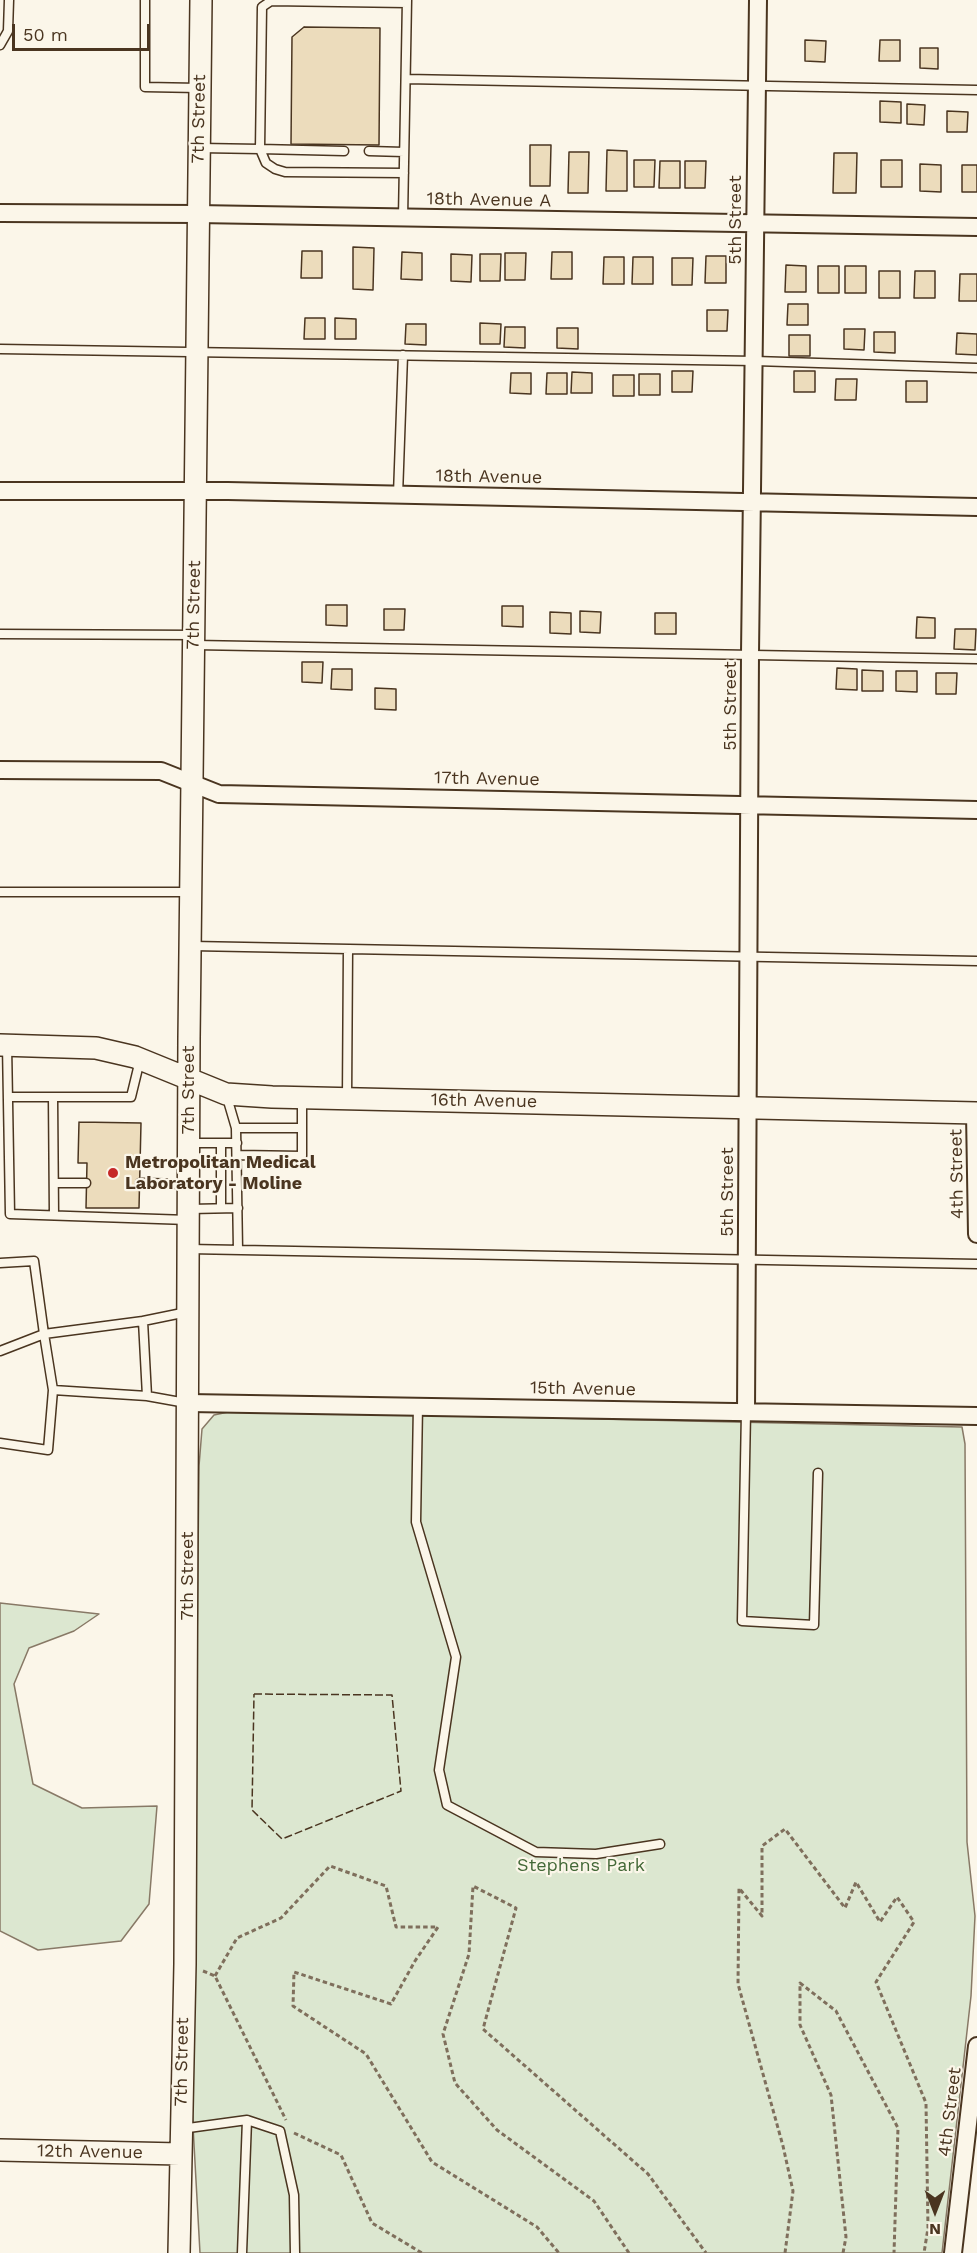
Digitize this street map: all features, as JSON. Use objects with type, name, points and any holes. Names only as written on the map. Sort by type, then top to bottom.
[{"type":"street","name":"7th Street","points":[[179,2253],[189,1403],[189,1080],[197,214],[201,0]]},
{"type":"street","name":"5th Street","points":[[746,1412],[750,653],[758,0]]},
{"type":"street","name":"18th Avenue A","points":[[0,213],[197,214],[977,227]]},
{"type":"street","name":"18th Avenue","points":[[0,491],[398,495],[977,507]]},
{"type":"street","name":"17th Avenue","points":[[0,770],[161,771],[219,794],[977,810]]},
{"type":"street","name":"16th Avenue","points":[[4,1045],[96,1048],[140,1059],[226,1094],[302,1098],[748,1106],[976,1113]]},
{"type":"street","name":"4th Street","points":[[976,1113],[977,1234]]},
{"type":"street","name":"15th Avenue","points":[[189,1403],[977,1416]]},
{"type":"street","name":"4th Street","points":[[953,2253],[977,2046]]},
{"type":"street","name":"12th Avenue","points":[[0,2150],[180,2154]]},
{"type":"lane","points":[[0,45],[8,31],[9,0]]},
{"type":"lane","points":[[145,0],[145,87],[199,88]]},
{"type":"lane","points":[[403,218],[404,173],[404,152],[406,79],[407,2],[265,3],[260,13],[260,149],[266,163],[274,169],[285,172],[404,173]]},
{"type":"lane","points":[[406,79],[977,90]]},
{"type":"lane","points":[[198,148],[344,151]]},
{"type":"lane","points":[[369,151],[404,152]]},
{"type":"lane","points":[[0,349],[755,361],[977,368]]},
{"type":"lane","points":[[398,495],[403,355]]},
{"type":"lane","points":[[0,634],[977,659]]},
{"type":"lane","points":[[0,892],[191,892]]},
{"type":"lane","points":[[190,946],[977,961]]},
{"type":"lane","points":[[347,1099],[348,949]]},
{"type":"lane","points":[[4,1045],[8,1096],[10,1214],[189,1214],[221,1208],[238,1209]]},
{"type":"lane","points":[[8,1096],[131,1097],[140,1059]]},
{"type":"lane","points":[[226,1094],[236,1128],[238,1250]]},
{"type":"lane","points":[[53,1097],[54,1215]]},
{"type":"lane","points":[[238,1155],[302,1156],[302,1098]]},
{"type":"lane","points":[[236,1128],[302,1128]]},
{"type":"lane","points":[[189,1143],[237,1143]]},
{"type":"lane","points":[[221,1143],[221,1208]]},
{"type":"lane","points":[[54,1183],[86,1183]]},
{"type":"lane","points":[[140,1183],[189,1184]]},
{"type":"lane","points":[[189,1249],[977,1264]]},
{"type":"lane","points":[[0,1263],[34,1261],[53,1389],[48,1450],[0,1443]]},
{"type":"lane","points":[[0,1351],[44,1334],[143,1321],[189,1312]]},
{"type":"lane","points":[[143,1321],[147,1396]]},
{"type":"lane","points":[[53,1389],[147,1396],[189,1403]]},
{"type":"lane","points":[[418,1405],[416,1522],[456,1657],[439,1770],[447,1805],[536,1852],[596,1854],[660,1844]]},
{"type":"lane","points":[[746,1412],[742,1621],[814,1625],[818,1473]]},
{"type":"lane","points":[[181,2129],[247,2120],[280,2131],[294,2195],[295,2253]]},
{"type":"lane","points":[[242,2253],[247,2120]]},
{"type":"path","points":[[785,2253],[793,2191],[783,2146],[738,1984],[739,1888],[762,1916],[762,1846],[784,1829],[845,1908],[856,1882],[880,1923],[897,1897],[914,1923],[876,1982],[926,2103],[928,2228],[924,2253]]},
{"type":"path","points":[[287,2122],[215,1976],[237,1938],[281,1918],[330,1866],[386,1886],[396,1927],[438,1927],[415,1961],[391,2004],[294,1972],[293,2006],[366,2054],[432,2162],[537,2227],[559,2253]]},
{"type":"path","points":[[629,2253],[594,2201],[497,2130],[455,2083],[443,2034],[469,1954],[473,1886],[516,1908],[483,2029],[648,2174],[706,2253]]},
{"type":"path","points":[[843,2253],[846,2237],[831,2095],[801,2025],[801,1983],[836,2011],[898,2128],[894,2253]]},
{"type":"path","points":[[292,2132],[341,2155],[372,2223],[422,2253]]},
{"type":"green space","name":"Stephens Park","points":[[233,1411],[962,1427],[965,1444],[967,1842],[975,1916],[971,1996],[942,2253],[200,2253],[192,2108],[199,1466],[202,1429],[214,1415]]},
{"type":"green space","points":[[0,1603],[99,1614],[74,1631],[29,1648],[14,1684],[33,1784],[82,1808],[157,1806],[149,1904],[121,1941],[38,1950],[0,1931]]},
{"type":"building","points":[[304,27],[380,28],[379,145],[291,144],[292,37]]},
{"type":"building","points":[[805,40],[826,41],[825,62],[805,61]]},
{"type":"building","points":[[880,40],[900,40],[900,61],[879,61]]},
{"type":"building","points":[[920,48],[938,48],[938,69],[920,68]]},
{"type":"building","points":[[880,101],[901,102],[901,123],[880,122]]},
{"type":"building","points":[[907,104],[925,105],[924,125],[907,124]]},
{"type":"building","points":[[947,111],[968,112],[967,132],[947,132]]},
{"type":"building","points":[[530,145],[551,145],[550,186],[530,186]]},
{"type":"building","points":[[607,150],[627,151],[627,191],[606,191]]},
{"type":"building","points":[[569,152],[589,152],[588,193],[568,193]]},
{"type":"building","points":[[834,153],[857,153],[856,193],[833,193]]},
{"type":"building","points":[[634,160],[655,160],[654,187],[634,187]]},
{"type":"building","points":[[881,160],[902,160],[902,187],[881,187]]},
{"type":"building","points":[[660,161],[680,161],[680,188],[659,188]]},
{"type":"building","points":[[685,161],[706,161],[705,188],[685,188]]},
{"type":"building","points":[[920,164],[941,165],[941,192],[920,191]]},
{"type":"building","points":[[962,165],[977,165],[977,192],[962,192]]},
{"type":"building","points":[[353,247],[374,248],[373,290],[353,289]]},
{"type":"building","points":[[302,251],[322,251],[322,278],[301,278]]},
{"type":"building","points":[[402,252],[422,253],[422,280],[401,279]]},
{"type":"building","points":[[552,252],[572,252],[572,279],[551,279]]},
{"type":"building","points":[[505,253],[526,253],[525,280],[505,280]]},
{"type":"building","points":[[451,254],[472,255],[471,282],[451,281]]},
{"type":"building","points":[[480,254],[501,254],[500,281],[480,281]]},
{"type":"building","points":[[706,256],[726,256],[726,283],[705,283]]},
{"type":"building","points":[[604,257],[624,257],[624,284],[603,284]]},
{"type":"building","points":[[633,257],[653,257],[653,284],[632,284]]},
{"type":"building","points":[[672,258],[693,258],[692,285],[672,285]]},
{"type":"building","points":[[786,265],[806,266],[806,292],[785,292]]},
{"type":"building","points":[[818,266],[839,266],[839,293],[818,293]]},
{"type":"building","points":[[845,266],[866,266],[866,293],[845,293]]},
{"type":"building","points":[[879,271],[900,271],[900,298],[879,298]]},
{"type":"building","points":[[915,271],[935,271],[935,298],[914,298]]},
{"type":"building","points":[[960,274],[977,274],[977,301],[959,301]]},
{"type":"building","points":[[788,304],[808,304],[808,325],[787,325]]},
{"type":"building","points":[[707,310],[728,310],[727,331],[707,331]]},
{"type":"building","points":[[305,318],[325,318],[325,339],[304,339]]},
{"type":"building","points":[[335,318],[356,319],[356,339],[335,339]]},
{"type":"building","points":[[480,323],[501,324],[500,344],[480,344]]},
{"type":"building","points":[[406,324],[426,324],[426,345],[405,344]]},
{"type":"building","points":[[505,327],[525,327],[525,348],[504,347]]},
{"type":"building","points":[[557,328],[578,328],[578,349],[557,348]]},
{"type":"building","points":[[844,329],[865,329],[864,350],[844,349]]},
{"type":"building","points":[[874,332],[895,332],[895,353],[874,352]]},
{"type":"building","points":[[957,333],[977,334],[977,355],[956,354]]},
{"type":"building","points":[[789,335],[810,335],[810,356],[789,356]]},
{"type":"building","points":[[672,371],[693,371],[692,392],[672,392]]},
{"type":"building","points":[[794,371],[815,371],[815,392],[794,392]]},
{"type":"building","points":[[572,372],[592,373],[592,393],[571,393]]},
{"type":"building","points":[[511,373],[531,373],[531,394],[510,393]]},
{"type":"building","points":[[547,373],[567,373],[567,394],[546,394]]},
{"type":"building","points":[[639,374],[660,374],[660,395],[639,395]]},
{"type":"building","points":[[613,375],[634,375],[634,396],[613,396]]},
{"type":"building","points":[[836,379],[857,379],[856,400],[835,400]]},
{"type":"building","points":[[906,381],[927,381],[927,402],[906,402]]},
{"type":"building","points":[[326,605],[347,605],[347,626],[326,625]]},
{"type":"building","points":[[502,606],[523,606],[523,627],[502,626]]},
{"type":"building","points":[[384,609],[405,609],[404,630],[384,630]]},
{"type":"building","points":[[580,611],[601,612],[600,633],[580,632]]},
{"type":"building","points":[[550,612],[571,613],[571,634],[550,633]]},
{"type":"building","points":[[655,613],[676,613],[676,634],[655,634]]},
{"type":"building","points":[[917,617],[935,618],[935,638],[916,638]]},
{"type":"building","points":[[955,629],[976,629],[975,650],[954,649]]},
{"type":"building","points":[[302,662],[323,662],[322,683],[302,682]]},
{"type":"building","points":[[837,668],[857,669],[857,690],[836,689]]},
{"type":"building","points":[[332,669],[352,669],[352,690],[331,689]]},
{"type":"building","points":[[862,670],[883,671],[883,691],[862,691]]},
{"type":"building","points":[[896,671],[917,671],[917,692],[896,691]]},
{"type":"building","points":[[936,673],[957,673],[956,694],[936,694]]},
{"type":"building","points":[[375,688],[396,689],[396,710],[375,709]]},
{"type":"building","name":"Metropolitan Medical Laboratory - Moline","points":[[79,1122],[141,1123],[139,1208],[86,1208],[87,1163],[78,1163]]},
{"type":"fence","points":[[254,1694],[392,1695],[401,1791],[282,1839],[252,1810],[254,1694]]},
{"type":"place","name":"Metropolitan Medical Laboratory - Moline","points":[[113,1173]]}]
